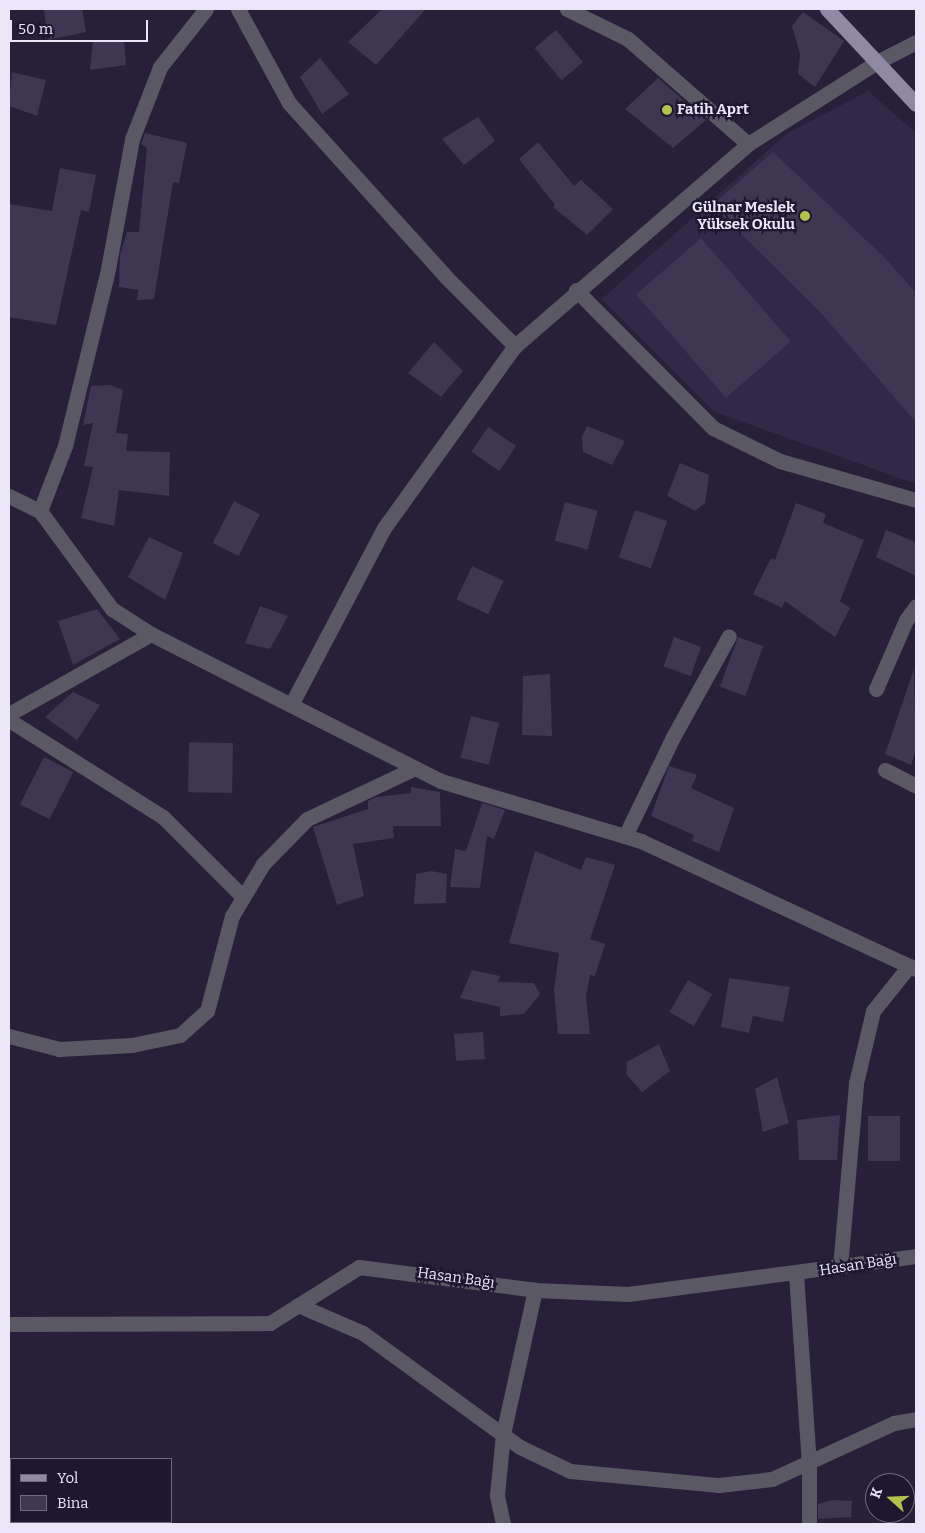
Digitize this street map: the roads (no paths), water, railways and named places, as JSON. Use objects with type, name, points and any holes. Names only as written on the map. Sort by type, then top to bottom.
[{"type":"main road","points":[[827,9],[916,104]]},
{"type":"street","points":[[40,511],[65,446],[108,269],[132,139],[160,67],[206,9]]},
{"type":"street","points":[[238,9],[290,103],[446,277],[515,346]]},
{"type":"street","points":[[567,9],[628,39],[748,144]]},
{"type":"street","points":[[291,705],[384,528],[515,346],[576,290],[748,144],[877,62],[916,42]]},
{"type":"street","points":[[576,290],[713,428],[780,461],[916,500]]},
{"type":"street","points":[[9,496],[40,511],[112,609],[151,634],[441,781],[626,836],[912,968],[874,1011],[856,1083],[840,1267]]},
{"type":"street","points":[[876,689],[906,620],[916,606]]},
{"type":"street","points":[[9,714],[151,634]]},
{"type":"street","points":[[626,836],[673,737],[728,636]]},
{"type":"street","points":[[9,720],[163,817],[244,897]]},
{"type":"street","points":[[9,1036],[59,1049],[132,1045],[180,1035],[207,1011],[232,916],[263,864],[307,819],[415,768]]},
{"type":"street","points":[[885,770],[916,786]]},
{"type":"street","name":"Hasan Bağı","points":[[9,1324],[270,1323],[359,1267],[535,1290],[628,1294],[796,1274],[916,1256]]},
{"type":"street","points":[[796,1274],[809,1465],[809,1524]]},
{"type":"street","points":[[503,1524],[498,1495],[502,1434],[535,1290]]},
{"type":"street","points":[[298,1305],[363,1333],[502,1434],[570,1471],[719,1485],[772,1479],[809,1465],[894,1423],[916,1419]]},
{"type":"place","name":"Fatih Aprt","points":[[667,110]]},
{"type":"place","name":"Gülnar Meslek Yüksek Okulu","points":[[805,216]]}]
